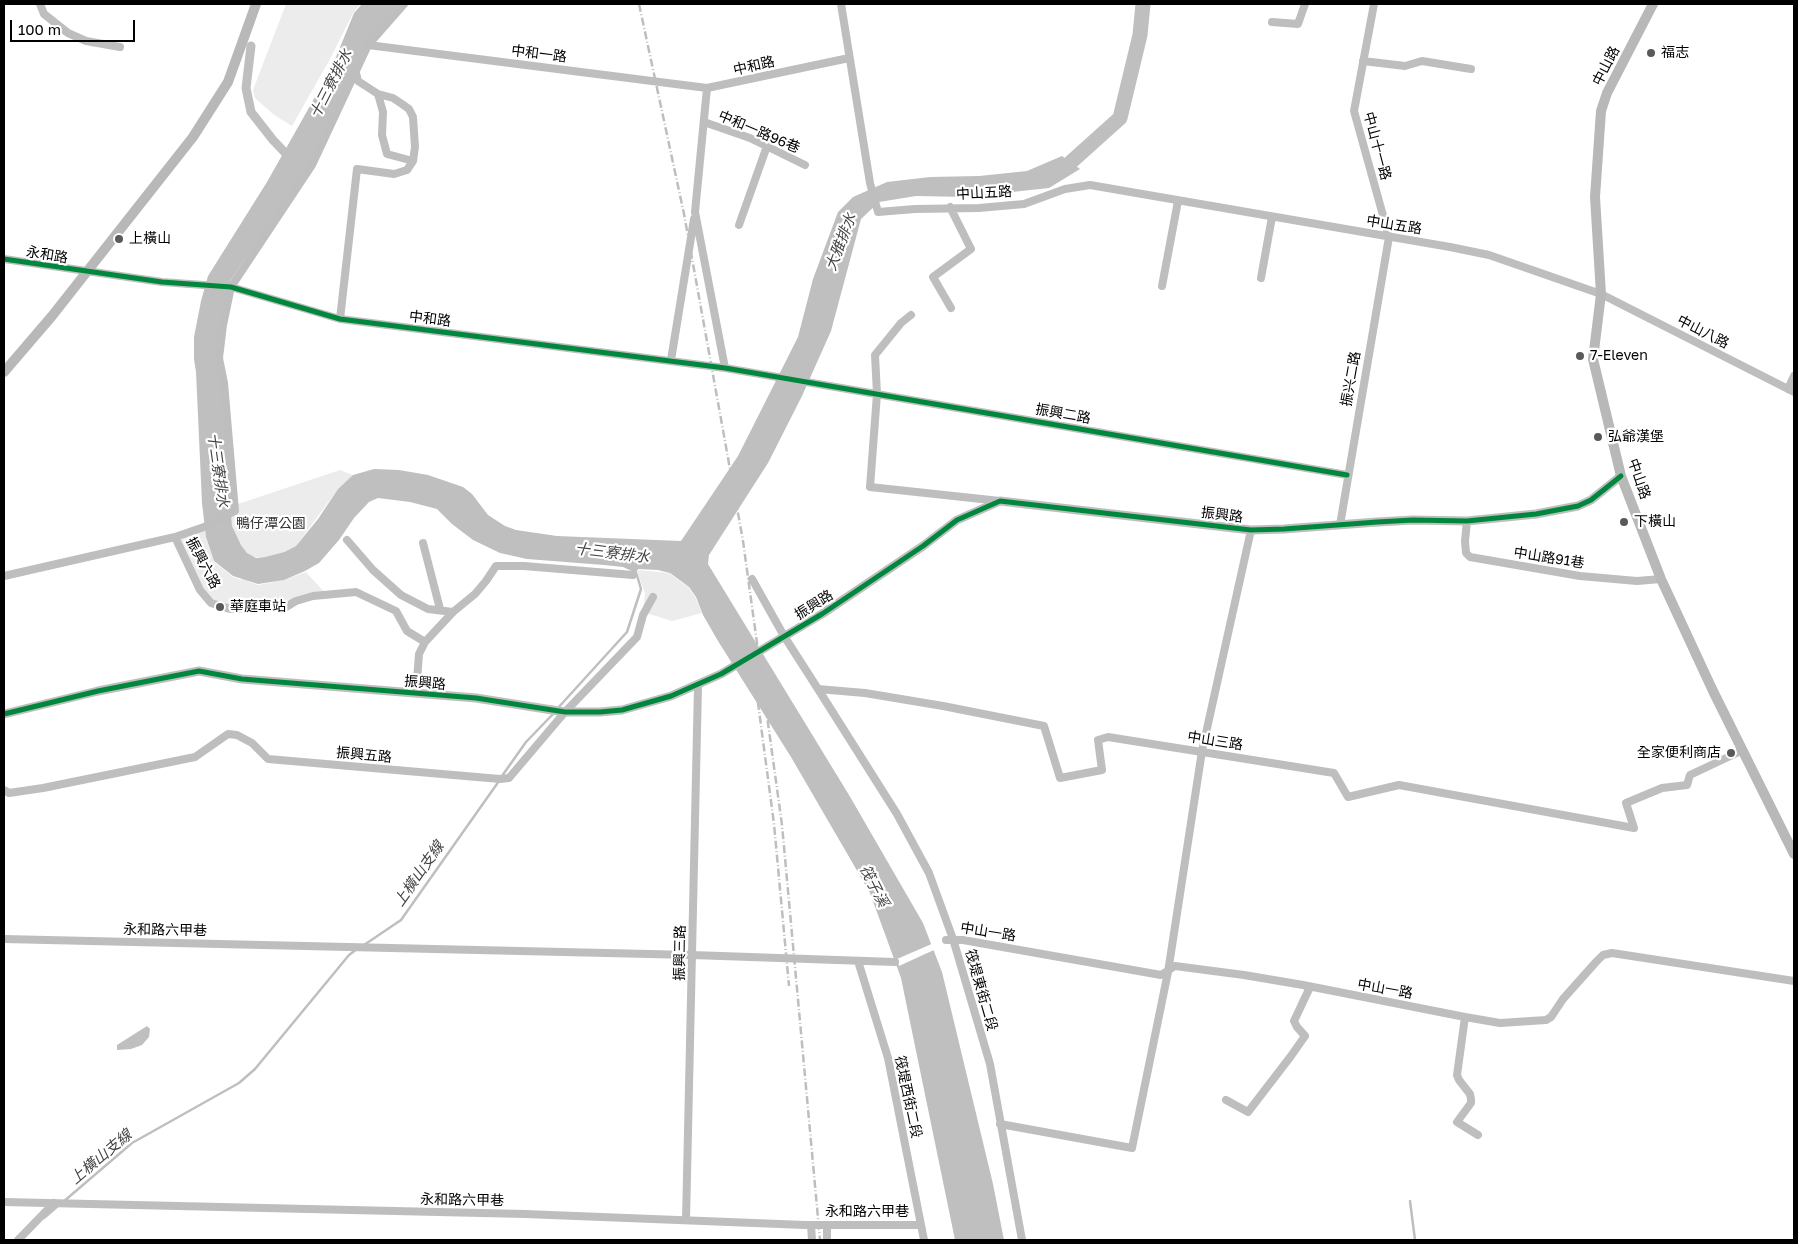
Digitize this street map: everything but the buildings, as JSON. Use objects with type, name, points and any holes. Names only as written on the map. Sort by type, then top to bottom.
[{"type":"main road","name":"永和路","points":[[4,372],[52,316],[193,137],[228,82],[256,4]]},
{"type":"main road","name":"中山路","points":[[1653,4],[1607,93],[1600,111],[1595,197],[1601,294],[1593,359],[1622,476],[1661,579],[1713,691],[1794,854]]},
{"type":"street","points":[[40,4],[44,14],[68,33],[86,41],[120,46]]},
{"type":"street","points":[[4,576],[175,537],[204,527],[235,511],[224,384],[219,358],[230,287],[312,165],[368,45],[404,4]]},
{"type":"street","points":[[841,4],[848,58]]},
{"type":"street","points":[[1272,22],[1298,24],[1305,4]]},
{"type":"street","name":"中山十一路","points":[[1374,4],[1354,111],[1389,237]]},
{"type":"street","name":"中和一路","points":[[368,45],[707,88]]},
{"type":"street","name":"中和路","points":[[707,88],[848,58]]},
{"type":"street","name":"中山五路","points":[[848,58],[870,183],[878,212],[1024,204],[1065,189],[1090,185],[1489,255],[1601,294]]},
{"type":"street","points":[[1362,61],[1406,66],[1422,61],[1471,69]]},
{"type":"street","points":[[340,319],[357,169],[394,174],[407,170],[413,161],[415,147],[413,116],[409,109],[393,98],[378,94],[358,81],[356,73]]},
{"type":"street","points":[[671,360],[695,212],[707,88]]},
{"type":"street","points":[[378,94],[383,112],[382,135],[387,154],[413,161]]},
{"type":"street","name":"中和一路96巷","points":[[704,122],[750,138],[805,165]]},
{"type":"street","points":[[739,225],[767,146]]},
{"type":"street","points":[[1162,286],[1178,200]]},
{"type":"street","points":[[950,207],[971,250],[933,277],[951,308]]},
{"type":"street","points":[[695,212],[725,368]]},
{"type":"street","points":[[1261,278],[1272,217]]},
{"type":"street","name":"振兴二路","points":[[1340,525],[1389,237]]},
{"type":"street","name":"永和路","points":[[4,259],[86,272]]},
{"type":"street","name":"中和路","points":[[86,272],[196,285],[230,287],[340,319],[671,360],[775,376]]},
{"type":"street","name":"中山八路","points":[[1601,294],[1791,390]]},
{"type":"street","points":[[911,315],[901,323],[875,355],[876,394],[870,486],[1000,502]]},
{"type":"street","name":"振興二路","points":[[775,376],[1347,475]]},
{"type":"street","points":[[1791,390],[1794,376]]},
{"type":"street","name":"振興路","points":[[4,714],[98,691],[199,671],[242,679],[476,698],[565,712],[622,710],[671,696],[698,686],[721,674],[822,614],[958,520],[1000,502],[1251,530],[1413,520],[1467,521],[1536,514],[1578,506],[1591,500],[1622,476]]},
{"type":"street","name":"中山路91巷","points":[[1467,521],[1466,553],[1470,557],[1580,576],[1637,581],[1661,579]]},
{"type":"street","points":[[1000,1124],[1132,1148],[1168,972],[1202,751],[1251,530]]},
{"type":"street","name":"振興六路","points":[[175,537],[200,590],[210,603],[230,609],[286,606],[312,596],[356,592],[396,611],[407,631],[425,642]]},
{"type":"street","points":[[347,540],[373,570],[401,595],[428,608],[453,612]]},
{"type":"street","points":[[423,543],[440,609]]},
{"type":"street","points":[[416,693],[419,654],[425,642],[453,612],[475,594],[496,566],[524,566],[633,575]]},
{"type":"street","points":[[752,579],[784,636],[818,689]]},
{"type":"street","name":"振興五路","points":[[4,790],[9,793],[43,788],[195,757],[228,734],[237,735],[252,743],[268,760],[500,779],[509,778],[565,712],[637,637],[643,615],[653,597]]},
{"type":"street","name":"振興三路","points":[[686,1220],[698,686]]},
{"type":"street","name":"中山三路","points":[[818,689],[865,693],[1044,726],[1060,778],[1102,770],[1098,740],[1108,737],[1334,773],[1348,797],[1399,785],[1634,828],[1626,803],[1662,788],[1687,785],[1690,775],[1743,750]]},
{"type":"street","name":"筏堤東街二段","points":[[818,689],[897,814],[929,873],[990,1064],[1022,1240]]},
{"type":"street","name":"永和路六甲巷","points":[[4,939],[692,955],[896,962]]},
{"type":"street","name":"中山一路","points":[[950,940],[1161,975],[1175,966],[1244,975],[1310,986],[1465,1018],[1500,1023],[1546,1020],[1551,1017],[1563,999],[1596,962],[1603,955],[1612,952],[1794,981]]},
{"type":"street","name":"筏堤西街二段","points":[[858,961],[888,1058],[924,1240]]},
{"type":"street","points":[[1226,1100],[1248,1112],[1292,1056],[1305,1036],[1294,1021],[1310,986]]},
{"type":"street","points":[[1465,1018],[1457,1075],[1470,1094],[1471,1103],[1457,1122],[1478,1135]]},
{"type":"street","name":"永和路六甲巷","points":[[4,1202],[525,1214],[811,1225],[920,1224]]},
{"type":"street","points":[[18,1240],[54,1203]]},
{"type":"street","points":[[811,1225],[812,1240]]},
{"type":"street","points":[[826,1225],[827,1240]]},
{"type":"green space","points":[[286,4],[360,4],[353,13],[330,59],[292,126],[273,114],[255,98],[253,90]]},
{"type":"green space","name":"鴨仔潭公園","points":[[340,470],[353,475],[338,489],[296,546],[265,557],[253,557],[247,581],[258,585],[284,580],[306,572],[326,594],[286,606],[230,609],[211,603],[176,537],[205,528],[214,562],[233,577],[242,580],[248,554],[241,545],[232,526],[232,517],[235,516],[235,505]]},
{"type":"green space","points":[[638,570],[669,573],[688,587],[702,613],[672,621],[643,611],[645,593]]},
{"type":"water","points":[[362,4],[399,4],[365,44],[310,164],[230,281],[223,309],[222,385],[232,526],[247,553],[256,558],[284,552],[296,546],[318,519],[338,489],[353,475],[374,469],[399,470],[428,475],[463,487],[472,494],[488,515],[505,526],[516,530],[557,536],[681,541],[738,456],[798,337],[813,279],[838,212],[853,197],[887,182],[930,177],[979,176],[1027,171],[1062,156],[1080,169],[1049,188],[966,197],[916,196],[879,202],[861,219],[831,331],[802,396],[768,463],[709,555],[708,564],[849,795],[923,923],[942,972],[993,1184],[1004,1240],[955,1240],[901,978],[870,893],[791,757],[718,641],[689,587],[670,573],[658,570],[638,569],[636,573],[623,567],[527,559],[500,553],[473,540],[452,524],[437,509],[410,502],[378,498],[369,502],[354,518],[339,540],[319,563],[284,580],[258,584],[233,576],[214,561],[206,537],[202,503],[194,359],[194,337],[201,301],[208,276],[267,182],[332,67],[354,13]]},
{"type":"water","points":[[147,1026],[150,1029],[149,1037],[142,1045],[131,1049],[117,1050],[117,1045]]},
{"type":"pier","points":[[934,943],[936,949],[899,966],[897,959]]},
{"type":"waterway","name":"大雅排水","points":[[1054,172],[1061,171],[1120,118],[1140,35],[1143,4]]},
{"type":"waterway","points":[[251,46],[246,88],[251,112],[292,160]]},
{"type":"waterway","name":"上橫山支線","points":[[557,709],[627,632],[641,589],[636,572]]},
{"type":"waterway","name":"上橫山支線","points":[[502,776],[526,742],[554,713]]},
{"type":"waterway","name":"上橫山支線","points":[[364,945],[401,920],[499,781]]},
{"type":"waterway","name":"上橫山支線","points":[[63,1202],[132,1143],[239,1083],[255,1069],[349,955],[357,949]]},
{"type":"waterway","points":[[1410,1201],[1415,1240]]},
{"type":"waterway","name":"上橫山支線","points":[[44,1218],[59,1205]]},
{"type":"railway","points":[[639,4],[684,214],[743,541],[782,825],[820,1240]]},
{"type":"railway","points":[[756,688],[774,824],[789,986]]},
{"type":"cycle path","points":[[4,259],[162,282],[231,287],[340,319],[725,368],[1347,475]]},
{"type":"cycle path","points":[[4,714],[98,691],[199,671],[242,679],[476,698],[565,712],[622,710],[671,696],[721,674],[822,614],[923,546],[957,520],[1000,501],[1251,530],[1284,529],[1413,520],[1467,521],[1536,514],[1578,506],[1591,500],[1621,476]]},
{"type":"place","name":"福志","points":[[1651,53]]},
{"type":"place","name":"上橫山","points":[[119,239]]},
{"type":"place","name":"7-Eleven","points":[[1580,356]]},
{"type":"place","name":"弘爺漢堡","points":[[1598,437]]},
{"type":"place","name":"下橫山","points":[[1624,522]]},
{"type":"place","name":"華庭車站","points":[[220,607]]},
{"type":"place","name":"全家便利商店","points":[[1731,753]]},
{"type":"water label","name":"十三寮排水","points":[[331,84]]},
{"type":"water label","name":"十三寮排水","points":[[218,470]]},
{"type":"water label","name":"十三寮排水","points":[[612,553]]},
{"type":"water label","name":"筏子溪","points":[[874,886]]}]
